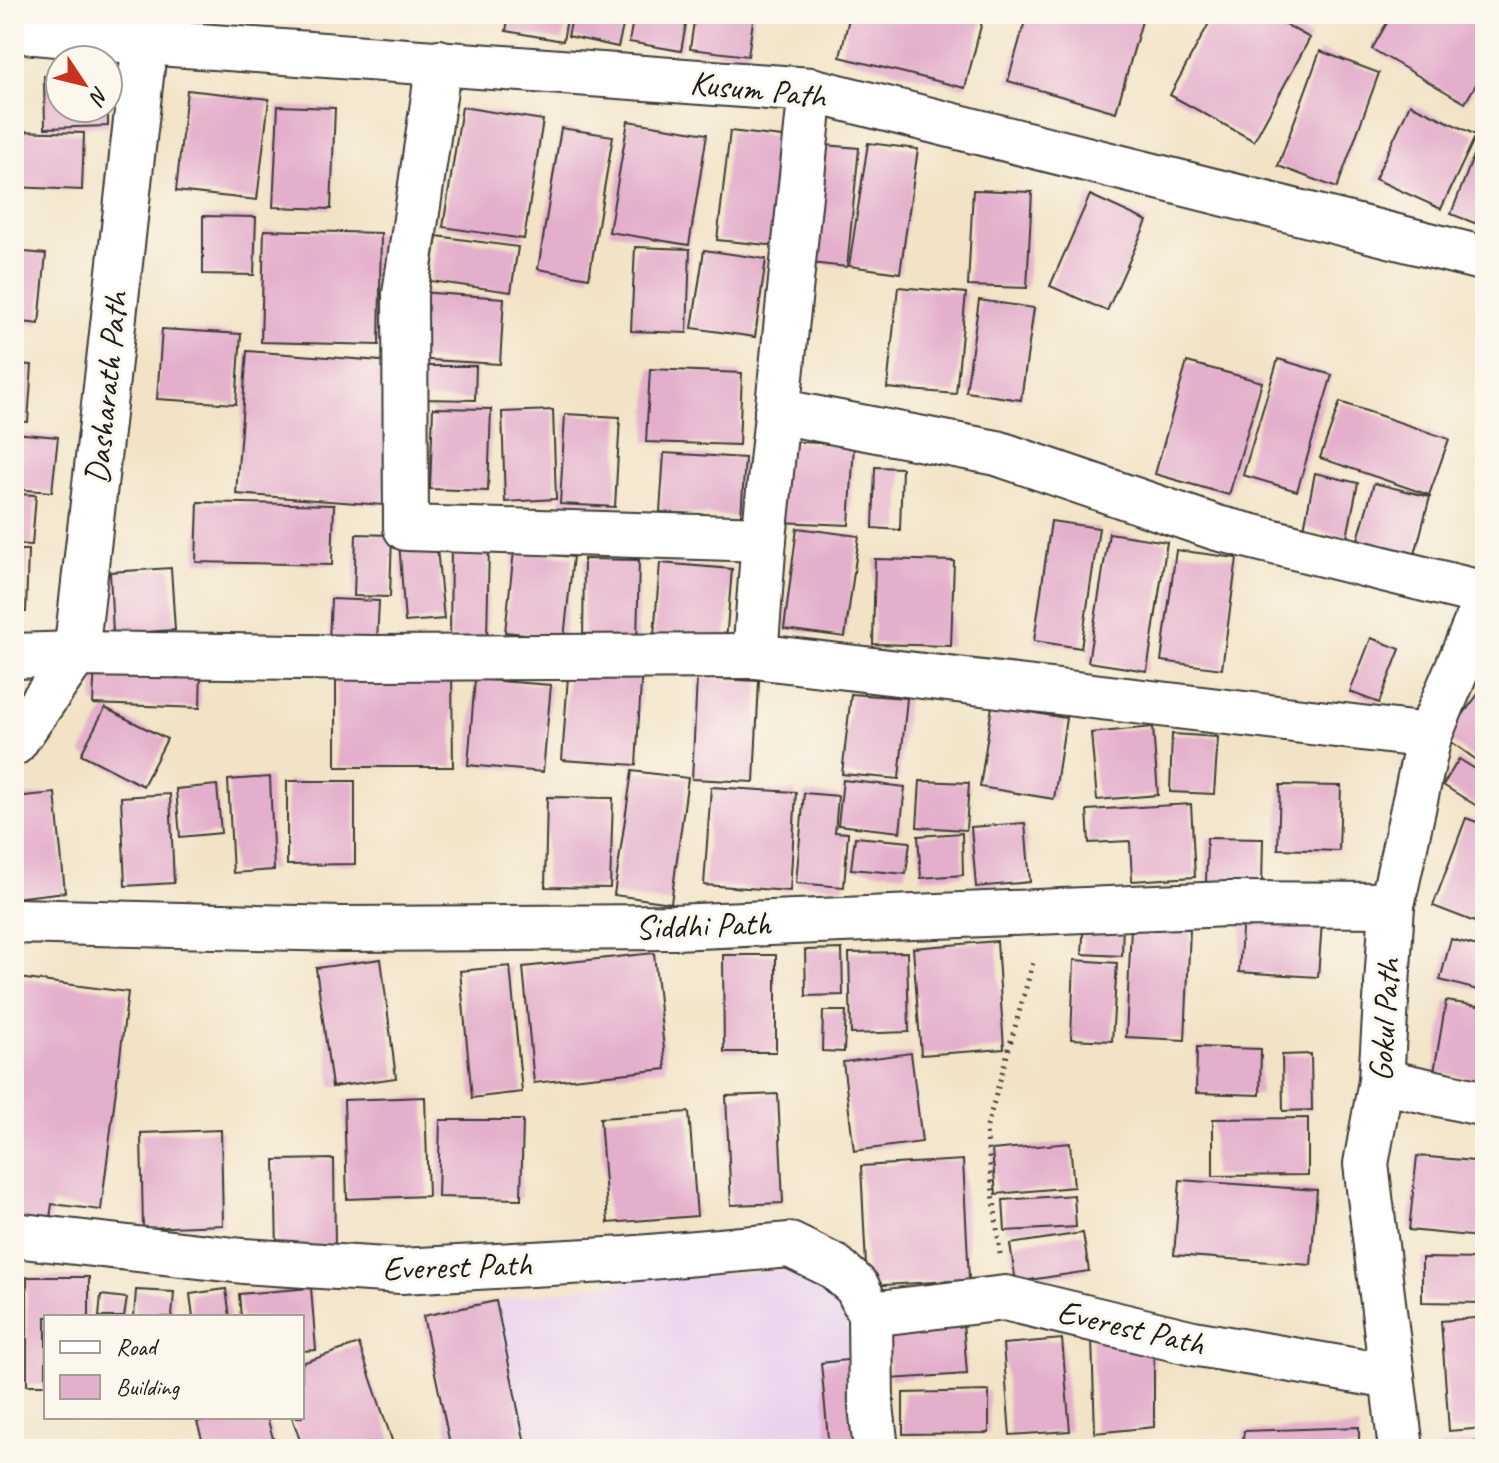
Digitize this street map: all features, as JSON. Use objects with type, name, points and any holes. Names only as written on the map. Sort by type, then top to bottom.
[{"type":"street","name":"Kusum Path","points":[[14,30],[146,28],[439,62],[811,90],[1485,259]]},
{"type":"street","name":"Dasharath Path","points":[[14,743],[76,654],[146,28]]},
{"type":"street","points":[[439,62],[405,294],[406,528],[764,539]]},
{"type":"street","points":[[755,656],[764,539],[811,90]]},
{"type":"street","points":[[777,411],[997,453],[1217,528],[1485,594]]},
{"type":"street","name":"Gokul Path","points":[[1401,1449],[1366,1164],[1381,1081],[1392,905],[1429,736],[1485,602]]},
{"type":"street","points":[[14,656],[755,656],[1429,736]]},
{"type":"street","name":"Siddhi Path","points":[[14,921],[342,929],[673,927],[1228,904],[1392,905]]},
{"type":"street","points":[[1381,1081],[1485,1104]]},
{"type":"street","name":"Everest Path","points":[[14,1235],[243,1261],[401,1271],[626,1259],[790,1245],[835,1267],[857,1287],[870,1314],[1005,1298],[1193,1343],[1392,1377]]},
{"type":"street","points":[[870,1314],[871,1406],[876,1449]]},
{"type":"path","points":[[1005,1298],[986,1130],[1048,912]]},
{"type":"shaded area","points":[[796,1270],[840,1299],[851,1344],[864,1449],[451,1449],[423,1316],[496,1301],[645,1278]]},
{"type":"building","points":[[509,14],[568,14],[563,41],[506,31]]},
{"type":"building","points":[[573,14],[626,14],[618,47],[568,36]]},
{"type":"building","points":[[634,14],[688,14],[681,51],[629,42]]},
{"type":"building","points":[[695,14],[754,14],[748,56],[690,49]]},
{"type":"building","points":[[850,14],[984,14],[965,88],[840,57]]},
{"type":"building","points":[[1027,14],[1144,14],[1116,112],[1008,81]]},
{"type":"building","points":[[1214,14],[1266,14],[1310,38],[1254,141],[1170,95]]},
{"type":"building","points":[[1392,14],[1485,14],[1485,69],[1465,103],[1372,49]]},
{"type":"building","points":[[1320,51],[1379,73],[1337,188],[1278,166]]},
{"type":"building","points":[[14,78],[21,78],[19,120],[14,120]]},
{"type":"building","points":[[187,90],[269,99],[257,200],[176,191]]},
{"type":"building","points":[[1410,104],[1476,135],[1441,209],[1375,179]]},
{"type":"building","points":[[278,106],[335,108],[331,209],[273,207]]},
{"type":"building","points":[[462,107],[543,120],[524,239],[443,227]]},
{"type":"building","points":[[628,121],[707,134],[689,245],[609,232]]},
{"type":"building","points":[[45,124],[108,124],[108,126],[45,128]]},
{"type":"building","points":[[561,128],[613,136],[589,278],[538,269]]},
{"type":"building","points":[[14,131],[84,133],[82,190],[14,187]]},
{"type":"building","points":[[730,131],[791,138],[779,246],[717,240]]},
{"type":"building","points":[[868,143],[918,149],[900,273],[849,266]]},
{"type":"building","points":[[813,144],[859,148],[847,267],[801,262]]},
{"type":"building","points":[[1474,155],[1485,159],[1485,227],[1451,214]]},
{"type":"building","points":[[973,190],[1032,192],[1027,288],[968,286]]},
{"type":"building","points":[[1090,195],[1147,221],[1107,311],[1050,286]]},
{"type":"building","points":[[203,216],[256,217],[254,275],[203,274]]},
{"type":"building","points":[[264,230],[381,233],[379,345],[261,342]]},
{"type":"building","points":[[437,236],[518,247],[511,292],[430,281]]},
{"type":"building","points":[[635,247],[690,249],[687,333],[631,331]]},
{"type":"building","points":[[704,250],[766,259],[755,337],[692,328]]},
{"type":"building","points":[[14,251],[46,254],[39,324],[14,321]]},
{"type":"building","points":[[898,287],[966,293],[956,394],[887,388]]},
{"type":"building","points":[[418,292],[504,298],[500,364],[413,359]]},
{"type":"building","points":[[979,300],[1034,308],[1021,400],[966,392]]},
{"type":"building","points":[[162,329],[241,334],[236,404],[157,399]]},
{"type":"building","points":[[247,351],[394,362],[383,505],[236,494]]},
{"type":"building","points":[[1278,359],[1332,375],[1297,491],[1243,475]]},
{"type":"building","points":[[1187,362],[1262,382],[1229,495],[1155,474]]},
{"type":"building","points":[[14,364],[32,365],[28,422],[14,421]]},
{"type":"building","points":[[423,366],[476,366],[475,400],[423,399]]},
{"type":"building","points":[[650,369],[742,373],[739,445],[646,442]]},
{"type":"building","points":[[1340,402],[1449,439],[1429,495],[1320,458]]},
{"type":"building","points":[[433,408],[491,409],[488,491],[430,489]]},
{"type":"building","points":[[553,410],[556,499],[505,502],[502,412]]},
{"type":"building","points":[[565,414],[620,417],[615,507],[560,504]]},
{"type":"building","points":[[14,433],[58,437],[52,492],[14,489]]},
{"type":"building","points":[[784,441],[854,445],[849,525],[779,522]]},
{"type":"building","points":[[664,453],[745,458],[741,517],[660,512]]},
{"type":"building","points":[[875,467],[902,468],[900,530],[873,528]]},
{"type":"building","points":[[1315,473],[1358,483],[1347,537],[1304,528]]},
{"type":"building","points":[[1374,483],[1430,497],[1414,558],[1357,543]]},
{"type":"building","points":[[14,494],[36,495],[32,545],[14,544]]},
{"type":"building","points":[[198,502],[334,505],[332,565],[196,562]]},
{"type":"building","points":[[1051,521],[1099,528],[1081,648],[1034,641]]},
{"type":"building","points":[[797,528],[859,536],[845,637],[784,629]]},
{"type":"building","points":[[1109,533],[1167,542],[1147,671],[1088,662]]},
{"type":"building","points":[[356,534],[392,535],[390,597],[354,596]]},
{"type":"building","points":[[436,538],[444,619],[405,622],[399,541]]},
{"type":"building","points":[[451,545],[489,545],[487,638],[450,638]]},
{"type":"building","points":[[14,550],[28,550],[26,612],[14,612]]},
{"type":"building","points":[[1176,550],[1237,558],[1222,669],[1161,661]]},
{"type":"building","points":[[514,551],[573,557],[564,638],[505,632]]},
{"type":"building","points":[[584,559],[639,560],[637,642],[583,641]]},
{"type":"building","points":[[875,559],[954,561],[951,646],[873,644]]},
{"type":"building","points":[[660,563],[732,569],[725,653],[653,647]]},
{"type":"building","points":[[171,568],[175,630],[113,634],[110,572]]},
{"type":"building","points":[[331,599],[379,601],[377,642],[329,640]]},
{"type":"building","points":[[1371,638],[1400,649],[1379,703],[1350,692]]},
{"type":"building","points":[[95,661],[201,665],[200,708],[93,704]]},
{"type":"building","points":[[569,662],[642,667],[636,765],[562,760]]},
{"type":"building","points":[[452,670],[453,767],[336,767],[336,671]]},
{"type":"building","points":[[697,678],[759,681],[754,782],[692,779]]},
{"type":"building","points":[[475,679],[551,685],[543,772],[468,765]]},
{"type":"building","points":[[1481,690],[1485,694],[1485,766],[1446,738]]},
{"type":"building","points":[[851,694],[907,698],[899,779],[842,774]]},
{"type":"building","points":[[992,706],[1066,718],[1054,799],[980,787]]},
{"type":"building","points":[[105,708],[167,739],[143,786],[81,754]]},
{"type":"building","points":[[1153,727],[1158,795],[1097,800],[1091,733]]},
{"type":"building","points":[[1172,734],[1218,737],[1214,794],[1170,792]]},
{"type":"building","points":[[1459,759],[1485,775],[1485,811],[1443,785]]},
{"type":"building","points":[[632,771],[688,778],[671,903],[614,895]]},
{"type":"building","points":[[270,777],[274,870],[233,873],[228,780]]},
{"type":"building","points":[[843,780],[905,787],[900,832],[838,825]]},
{"type":"building","points":[[287,781],[355,781],[355,864],[287,865]]},
{"type":"building","points":[[920,781],[969,783],[966,830],[917,827]]},
{"type":"building","points":[[217,785],[221,833],[180,837],[176,789]]},
{"type":"building","points":[[1280,785],[1341,786],[1339,851],[1278,849]]},
{"type":"building","points":[[711,787],[796,792],[790,891],[704,885]]},
{"type":"building","points":[[55,793],[65,892],[14,898],[14,797]]},
{"type":"building","points":[[804,793],[838,796],[835,832],[848,833],[844,887],[796,883]]},
{"type":"building","points":[[170,794],[174,883],[125,886],[121,797]]},
{"type":"building","points":[[547,797],[613,798],[610,888],[545,887]]},
{"type":"building","points":[[1191,804],[1195,877],[1132,881],[1130,841],[1089,843],[1087,810]]},
{"type":"building","points":[[1466,818],[1485,825],[1485,926],[1433,906]]},
{"type":"building","points":[[1025,823],[1030,882],[976,887],[971,827]]},
{"type":"building","points":[[962,833],[963,875],[921,878],[918,836]]},
{"type":"building","points":[[855,837],[910,842],[906,874],[851,869]]},
{"type":"building","points":[[1207,838],[1263,839],[1262,885],[1206,884]]},
{"type":"building","points":[[1243,916],[1322,922],[1318,977],[1239,972]]},
{"type":"building","points":[[1084,920],[1123,922],[1122,956],[1082,954]]},
{"type":"building","points":[[1131,927],[1190,929],[1185,1040],[1126,1037]]},
{"type":"building","points":[[1451,939],[1485,948],[1485,992],[1440,980]]},
{"type":"building","points":[[997,941],[1004,1049],[921,1055],[913,948]]},
{"type":"building","points":[[842,949],[843,995],[806,996],[805,950]]},
{"type":"building","points":[[907,952],[909,1032],[851,1034],[849,953]]},
{"type":"building","points":[[654,953],[666,1069],[534,1083],[523,967]]},
{"type":"building","points":[[723,955],[776,955],[776,1052],[724,1052]]},
{"type":"building","points":[[381,959],[396,1078],[332,1087],[316,968]]},
{"type":"building","points":[[1074,960],[1117,963],[1112,1041],[1071,1039]]},
{"type":"building","points":[[510,966],[522,1092],[472,1098],[460,971]]},
{"type":"building","points":[[18,978],[128,992],[101,1210],[52,1204],[48,1232],[14,1227],[14,1013]]},
{"type":"building","points":[[1446,1001],[1485,1007],[1485,1080],[1434,1072]]},
{"type":"building","points":[[823,1011],[846,1011],[844,1052],[822,1051]]},
{"type":"building","points":[[1197,1047],[1261,1049],[1260,1095],[1196,1093]]},
{"type":"building","points":[[911,1053],[922,1142],[854,1151],[843,1062]]},
{"type":"building","points":[[1311,1054],[1312,1110],[1283,1111],[1282,1055]]},
{"type":"building","points":[[778,1094],[783,1203],[731,1205],[726,1096]]},
{"type":"building","points":[[425,1097],[428,1196],[347,1199],[344,1100]]},
{"type":"building","points":[[689,1112],[697,1216],[608,1223],[600,1118]]},
{"type":"building","points":[[1308,1118],[1308,1175],[1213,1176],[1213,1119]]},
{"type":"building","points":[[440,1120],[523,1120],[521,1199],[438,1197]]},
{"type":"building","points":[[221,1130],[223,1225],[143,1228],[141,1133]]},
{"type":"building","points":[[1070,1143],[1074,1187],[996,1194],[992,1150]]},
{"type":"building","points":[[1417,1156],[1485,1162],[1479,1237],[1409,1230]]},
{"type":"building","points":[[334,1159],[335,1250],[277,1250],[275,1160]]},
{"type":"building","points":[[963,1160],[969,1280],[867,1286],[861,1166]]},
{"type":"building","points":[[1180,1180],[1317,1190],[1311,1265],[1174,1255]]},
{"type":"building","points":[[1074,1195],[1076,1227],[1005,1231],[1003,1200]]},
{"type":"building","points":[[1083,1233],[1089,1271],[1016,1282],[1010,1244]]},
{"type":"building","points":[[1422,1258],[1485,1259],[1484,1303],[1422,1302]]},
{"type":"building","points":[[27,1277],[89,1277],[89,1315],[44,1315],[44,1385],[27,1385]]},
{"type":"building","points":[[311,1288],[316,1350],[304,1351],[304,1315],[241,1315],[239,1294]]},
{"type":"building","points":[[226,1289],[230,1315],[193,1315],[190,1294]]},
{"type":"building","points":[[136,1290],[174,1292],[172,1315],[134,1315]]},
{"type":"building","points":[[101,1295],[127,1298],[124,1315],[99,1315]]},
{"type":"building","points":[[496,1301],[526,1449],[451,1449],[423,1316]]},
{"type":"building","points":[[1485,1317],[1485,1428],[1449,1431],[1441,1321]]},
{"type":"building","points":[[963,1322],[967,1374],[890,1379],[886,1328]]},
{"type":"building","points":[[1062,1339],[1070,1431],[1010,1435],[1003,1344]]},
{"type":"building","points":[[1092,1339],[1154,1341],[1154,1427],[1095,1433]]},
{"type":"building","points":[[359,1344],[395,1449],[303,1449],[293,1419],[304,1419],[304,1362]]},
{"type":"building","points":[[855,1359],[864,1449],[829,1449],[821,1363]]},
{"type":"building","points":[[989,1391],[989,1433],[903,1434],[903,1393]]},
{"type":"building","points":[[207,1419],[268,1419],[276,1449],[205,1449],[197,1422]]},
{"type":"building","points":[[1359,1427],[1359,1449],[1242,1449],[1244,1431]]},
{"type":"building","points":[[1485,1441],[1485,1449],[1439,1449],[1439,1445]]},
{"type":"building","points":[[1162,1444],[1230,1444],[1230,1449],[1162,1449]]}]
